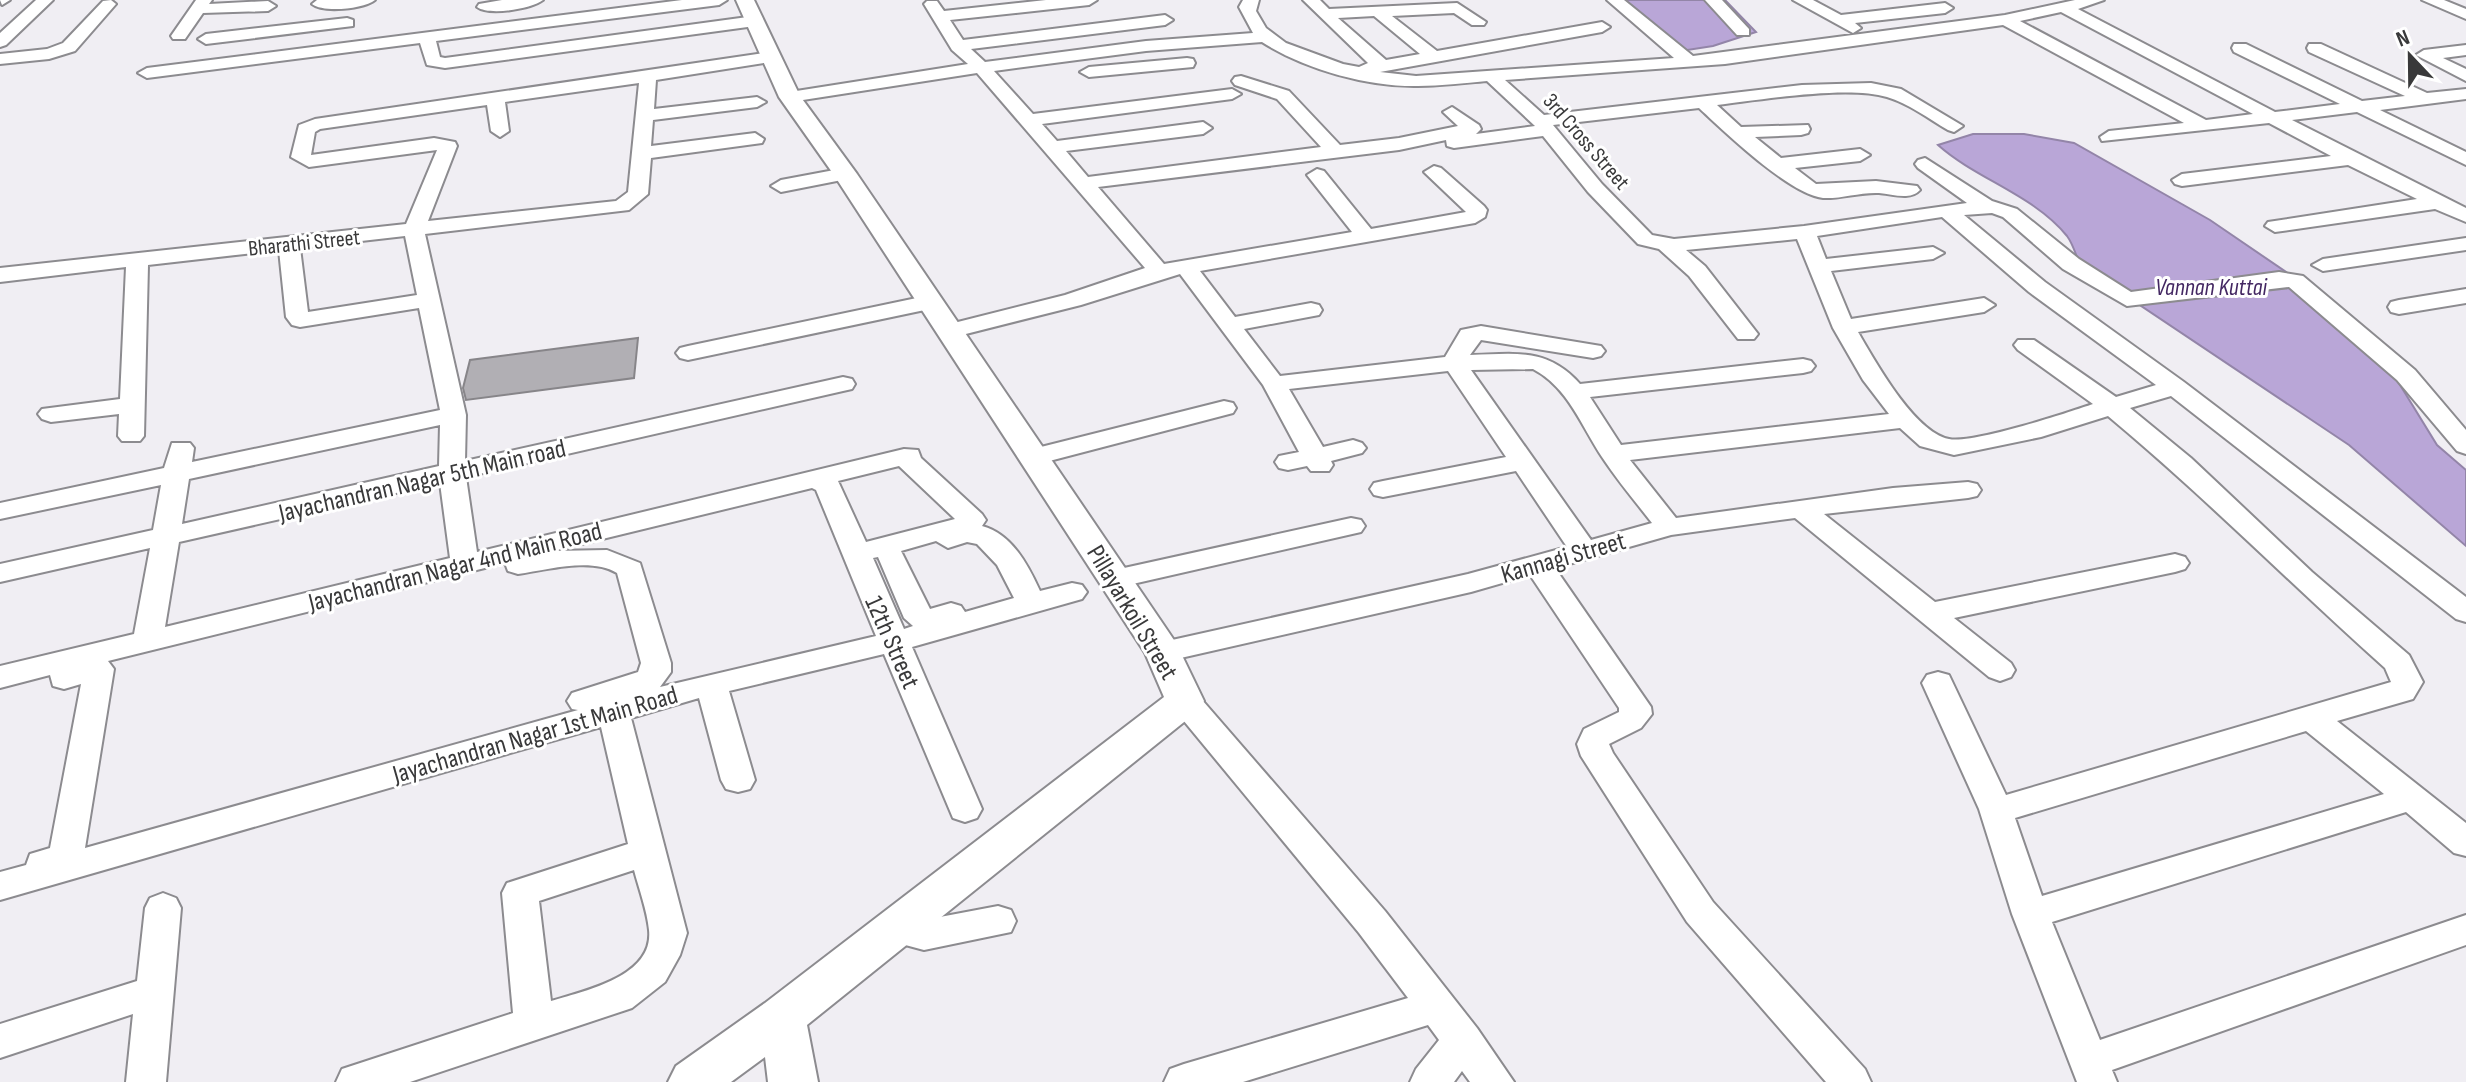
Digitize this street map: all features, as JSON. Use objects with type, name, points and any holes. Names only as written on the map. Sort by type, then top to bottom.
[{"type":"street","points":[[0,42],[45,0]]},
{"type":"street","points":[[485,7],[535,0]]},
{"type":"street","points":[[565,0],[569,19]]},
{"type":"street","points":[[147,73],[719,0]]},
{"type":"street","points":[[1089,0],[935,4],[958,46],[996,82],[1159,271]]},
{"type":"street","points":[[1251,0],[1247,7],[1249,14],[1265,37],[1294,53],[1355,71],[1407,81],[1690,62],[2005,20],[2096,0]]},
{"type":"street","points":[[1311,0],[1382,66]]},
{"type":"street","points":[[1615,0],[1690,62]]},
{"type":"street","points":[[1713,0],[1743,32]]},
{"type":"street","points":[[1801,0],[1871,37]]},
{"type":"street","points":[[1859,0],[1885,15]]},
{"type":"street","points":[[2035,0],[2061,9],[2466,216]]},
{"type":"street","points":[[2430,0],[2466,14]]},
{"type":"street","points":[[320,4],[360,1]]},
{"type":"street","points":[[348,48],[347,23],[360,1]]},
{"type":"street","points":[[1325,14],[1377,11],[1417,3],[1457,8],[1478,22]]},
{"type":"street","points":[[0,59],[49,54],[69,47],[108,4]]},
{"type":"street","points":[[179,36],[200,5],[268,6]]},
{"type":"street","points":[[1838,20],[1945,8]]},
{"type":"street","points":[[427,38],[433,61],[445,63],[750,11]]},
{"type":"street","name":"Pillayarkoil Street","points":[[693,1082],[782,1017],[1185,701],[1163,652],[845,174],[774,100],[771,57],[750,11]]},
{"type":"street","points":[[1377,11],[1432,56]]},
{"type":"street","points":[[958,46],[1165,20]]},
{"type":"street","points":[[2005,20],[2200,124]]},
{"type":"street","points":[[206,39],[347,23]]},
{"type":"street","points":[[1355,71],[1602,27]]},
{"type":"street","points":[[1561,36],[1598,70]]},
{"type":"street","points":[[646,115],[774,100],[981,68],[1167,44],[1265,37]]},
{"type":"street","points":[[2240,48],[2466,159]]},
{"type":"street","points":[[2315,48],[2425,99]]},
{"type":"street","points":[[2466,50],[2424,55],[2466,76]]},
{"type":"street","points":[[525,737],[525,719],[649,680],[655,672],[656,663],[630,569],[623,562],[605,557],[504,567],[477,561],[452,474],[453,415],[414,230],[448,146],[442,143],[319,161],[303,160],[301,157],[308,126],[771,57]]},
{"type":"street","points":[[996,82],[1187,63]]},
{"type":"street","points":[[648,76],[644,153],[755,139]]},
{"type":"street","name":"3rd Cross Street","points":[[1491,76],[1544,126],[1595,188],[1656,242],[1697,271],[1746,334]]},
{"type":"street","points":[[1028,120],[1237,88],[1283,95],[1335,151]]},
{"type":"street","points":[[1440,144],[1702,101],[1802,90],[1880,89],[1895,93],[1954,126]]},
{"type":"street","points":[[2109,137],[2466,94]]},
{"type":"street","points":[[495,98],[500,131]]},
{"type":"street","points":[[1702,101],[1737,133],[1816,191],[1865,187],[1910,190]]},
{"type":"street","points":[[405,148],[407,111]]},
{"type":"street","points":[[1086,183],[1390,146],[1472,129],[1452,112]]},
{"type":"street","points":[[1052,147],[1203,128]]},
{"type":"street","points":[[1737,133],[1801,129]]},
{"type":"street","points":[[2443,147],[2466,144]]},
{"type":"street","name":"Bharathi Street","points":[[0,275],[607,210],[631,202],[638,194],[644,153]]},
{"type":"street","points":[[1778,164],[1860,155]]},
{"type":"street","points":[[2182,180],[2351,159]]},
{"type":"street","points":[[1925,164],[1987,207]]},
{"type":"street","points":[[950,331],[1073,300],[1159,271],[1475,217],[1477,210],[1434,172]]},
{"type":"street","points":[[781,186],[845,174]]},
{"type":"street","points":[[1317,175],[1365,235]]},
{"type":"street","points":[[2275,226],[2440,202]]},
{"type":"street","points":[[1656,242],[1804,232],[1946,210],[2001,208],[2071,264],[2127,299]]},
{"type":"street","points":[[1946,210],[2071,313],[2175,387],[2466,612]]},
{"type":"street","points":[[1804,232],[1820,266],[1826,290],[1879,385],[1906,420],[1937,445],[1952,447],[2036,432],[2175,387]]},
{"type":"street","points":[[289,243],[297,317],[300,320],[429,300]]},
{"type":"street","points":[[2323,265],[2466,244]]},
{"type":"street","points":[[1820,266],[1933,253]]},
{"type":"street","points":[[131,436],[137,260]]},
{"type":"street","points":[[1185,266],[1274,384],[1317,461]]},
{"type":"street","points":[[2071,313],[2119,307],[2127,299],[2279,279],[2295,281],[2406,375],[2466,446]]},
{"type":"street","points":[[2399,307],[2466,296]]},
{"type":"street","points":[[688,353],[931,302]]},
{"type":"street","points":[[1845,327],[1984,305]]},
{"type":"street","points":[[1229,325],[1311,310]]},
{"type":"street","points":[[1454,363],[1469,335],[1481,333],[1593,351]]},
{"type":"street","points":[[1997,811],[2309,716],[2402,691],[2407,682],[2398,662],[2302,578],[2182,464],[2112,406],[2026,345]]},
{"type":"street","points":[[1274,384],[1390,367],[1538,362],[1557,372],[1573,392],[1613,454],[1669,527]]},
{"type":"street","points":[[1454,363],[1584,551]]},
{"type":"street","points":[[1573,392],[1803,366]]},
{"type":"street","name":"Jayachandran Nagar 5th Main road","points":[[0,573],[843,384]]},
{"type":"street","points":[[51,414],[132,405]]},
{"type":"street","points":[[1034,457],[1224,408]]},
{"type":"street","points":[[0,511],[178,462],[453,415]]},
{"type":"street","points":[[1613,454],[1906,420]]},
{"type":"street","points":[[1288,462],[1317,461],[1353,448]]},
{"type":"street","name":"Jayachandran Nagar 4nd Main Road","points":[[0,677],[906,456],[972,520],[857,561]]},
{"type":"street","points":[[148,641],[178,462]]},
{"type":"street","points":[[1383,489],[1522,462]]},
{"type":"street","name":"12th Street","points":[[817,479],[828,486],[857,561],[965,809]]},
{"type":"street","name":"Kannagi Street","points":[[1163,652],[1471,583],[1669,527],[1968,490]]},
{"type":"street","points":[[1801,509],[2000,670]]},
{"type":"street","points":[[1115,579],[1351,526]]},
{"type":"street","points":[[857,561],[892,557],[964,534],[984,535],[1022,579],[1029,597],[929,619],[919,618],[892,557]]},
{"type":"street","points":[[1930,613],[2175,563]]},
{"type":"street","points":[[1537,564],[1635,707],[1636,714],[1630,720],[1596,737],[1593,744],[1597,756],[1700,912],[1851,1082]]},
{"type":"street","name":"Jayachandran Nagar 1st Main Road","points":[[0,886],[711,684],[893,642],[1029,597],[1072,592]]},
{"type":"street","points":[[0,694],[99,669],[66,858],[0,876]]},
{"type":"street","points":[[1938,683],[1997,811],[2030,914],[2093,1071],[2466,930]]},
{"type":"street","points":[[711,684],[738,780]]},
{"type":"street","points":[[1185,701],[1372,922],[1494,1082]]},
{"type":"street","points":[[356,1082],[618,996],[640,985],[654,972],[664,952],[668,933],[613,712]]},
{"type":"street","points":[[2309,716],[2466,843]]},
{"type":"street","points":[[2030,914],[2412,798]]},
{"type":"street","points":[[534,1024],[520,893],[646,852]]},
{"type":"street","points":[[146,1082],[163,908]]},
{"type":"street","points":[[896,928],[924,935],[998,921]]},
{"type":"street","points":[[0,1041],[155,991]]},
{"type":"street","points":[[1184,1082],[1437,1006]]},
{"type":"street","points":[[782,1017],[793,1082]]},
{"type":"street","points":[[1430,1082],[1463,1040]]},
{"type":"water","points":[[1618,0],[1725,0],[1756,32],[1713,46],[1681,51]]},
{"type":"water","name":"Vannan Kuttai","points":[[1973,134],[2024,134],[2074,143],[2210,220],[2311,289],[2373,341],[2437,445],[2466,470],[2466,546],[2349,445],[2080,265],[2069,239],[2054,222],[1938,145]]},
{"type":"building","points":[[638,338],[634,378],[466,400],[463,388],[470,360]]}]
